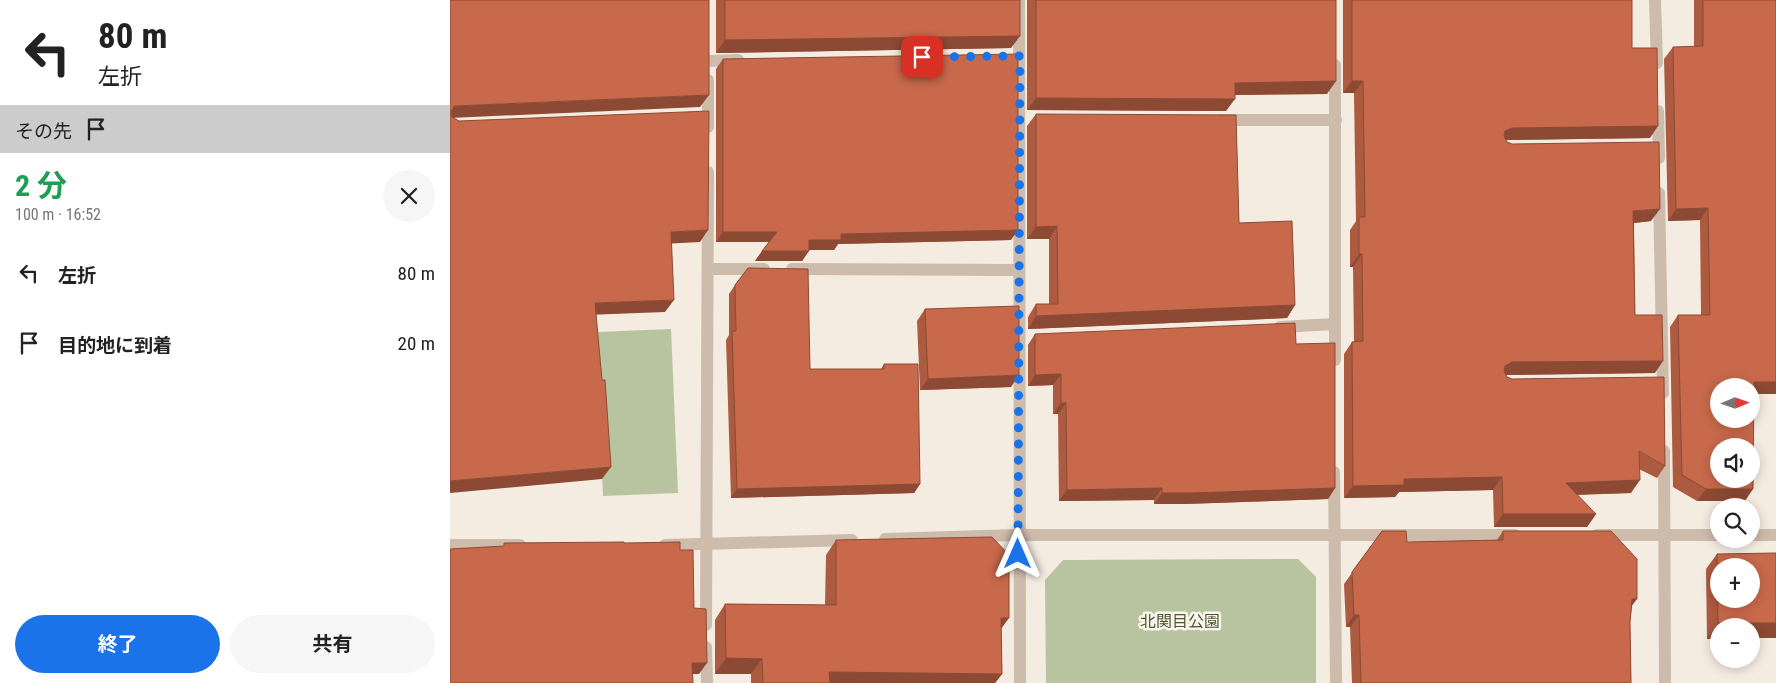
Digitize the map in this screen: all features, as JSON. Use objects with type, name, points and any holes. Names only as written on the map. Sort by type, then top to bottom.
[{"type":"street","points":[[1019,0],[1015,56],[1025,118],[1020,270],[1025,337],[1018,535],[1020,683]]},
{"type":"street","points":[[1655,0],[1657,78]]},
{"type":"street","points":[[1335,372],[1336,56]]},
{"type":"street","points":[[708,144],[703,115],[708,57],[747,60]]},
{"type":"street","points":[[1657,98],[1654,146],[1658,381],[1663,410]]},
{"type":"street","points":[[1207,119],[1336,120]]},
{"type":"street","points":[[707,683],[705,544],[709,269],[708,163]]},
{"type":"street","points":[[709,269],[1020,270]]},
{"type":"street","points":[[1266,327],[1335,324]]},
{"type":"street","points":[[1664,438],[1666,535],[1665,683]]},
{"type":"street","points":[[1334,459],[1336,683]]},
{"type":"street","points":[[656,545],[1018,535],[1529,535]]},
{"type":"street","points":[[1588,535],[1710,535]]},
{"type":"street","points":[[1760,535],[1776,536]]},
{"type":"street","points":[[450,545],[528,545]]},
{"type":"green space","points":[[671,329],[678,493],[603,496],[597,332]]},
{"type":"green space","name":"北関目公園","points":[[1298,559],[1316,577],[1316,683],[1046,683],[1045,580],[1063,560]]},
{"type":"building","points":[[450,0],[709,0],[709,95],[454,106],[451,112],[452,117],[459,121],[709,111],[708,230],[671,232],[674,300],[595,303],[602,380],[605,380],[611,467],[450,481]]},
{"type":"building","points":[[725,0],[1020,0],[1020,36],[725,40]]},
{"type":"building","points":[[1036,0],[1336,0],[1336,81],[1235,83],[1235,99],[1036,98]]},
{"type":"building","points":[[1352,0],[1632,0],[1632,48],[1657,48],[1658,126],[1512,128],[1505,131],[1504,136],[1507,142],[1512,144],[1659,142],[1660,209],[1633,211],[1635,315],[1662,315],[1663,361],[1512,362],[1505,366],[1504,371],[1507,377],[1512,379],[1664,377],[1665,466],[1639,451],[1640,480],[1566,483],[1596,514],[1503,514],[1502,477],[1404,479],[1404,485],[1353,486],[1352,342],[1363,341],[1362,254],[1359,254],[1359,217],[1365,217],[1363,81],[1352,81]]},
{"type":"building","points":[[1703,0],[1776,0],[1776,382],[1760,382],[1760,378],[1710,378],[1710,428],[1754,428],[1753,438],[1710,438],[1710,488],[1753,489],[1706,489],[1682,475],[1678,315],[1710,315],[1708,208],[1676,209],[1673,47],[1703,46]]},
{"type":"building","points":[[1018,54],[1018,230],[841,234],[841,240],[809,240],[809,251],[762,251],[777,232],[723,232],[723,59]]},
{"type":"building","points":[[1036,114],[1236,115],[1239,223],[1292,221],[1295,305],[1036,316],[1036,304],[1058,304],[1057,226],[1036,227]]},
{"type":"building","points":[[748,268],[808,269],[810,369],[884,369],[884,364],[918,364],[920,484],[737,489],[732,331],[736,331],[735,285]]},
{"type":"building","points":[[1019,306],[1019,375],[928,379],[925,309]]},
{"type":"building","points":[[1295,323],[1296,344],[1335,343],[1335,488],[1192,493],[1162,493],[1162,488],[1067,490],[1066,403],[1061,403],[1061,374],[1035,375],[1035,334]]},
{"type":"building","points":[[1382,531],[1406,531],[1407,542],[1503,540],[1503,531],[1611,531],[1637,559],[1637,599],[1632,599],[1630,622],[1631,683],[1361,683],[1359,615],[1354,615],[1352,572]]},
{"type":"building","points":[[992,537],[1009,555],[1009,618],[1001,618],[1002,674],[829,672],[830,683],[763,683],[762,659],[726,658],[725,604],[836,605],[836,540]]},
{"type":"building","points":[[680,542],[680,550],[693,550],[694,608],[706,609],[707,663],[692,663],[693,683],[450,683],[450,549],[504,546],[504,543]]},
{"type":"building","points":[[1776,553],[1776,623],[1760,623],[1760,618],[1718,618],[1718,608],[1760,608],[1760,558],[1717,558],[1717,554]]},
{"type":"route","points":[[922,57],[1020,56],[1018,554]]}]
